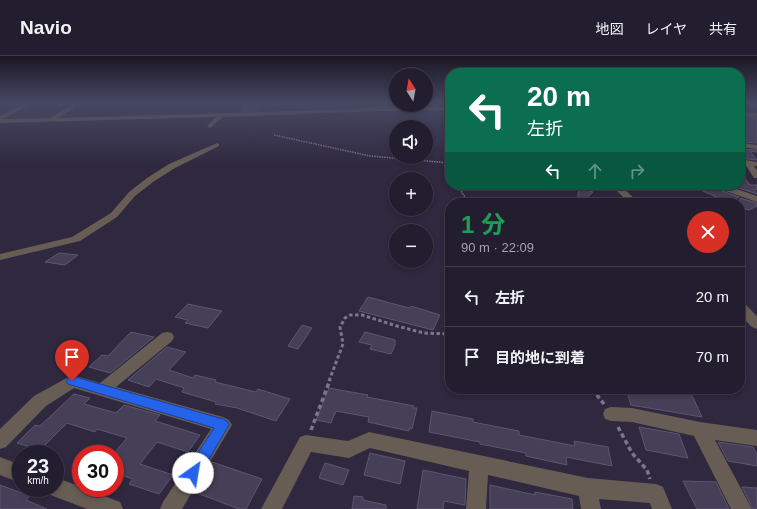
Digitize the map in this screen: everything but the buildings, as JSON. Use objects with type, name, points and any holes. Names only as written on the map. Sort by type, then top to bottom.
[{"type":"street","points":[[0,257],[76,239],[114,215],[132,194],[150,180],[172,166],[217,145]]},
{"type":"street","points":[[745,146],[757,147]]},
{"type":"street","points":[[745,162],[757,164]]},
{"type":"street","points":[[745,164],[757,176]]},
{"type":"street","points":[[620,190],[629,198]]},
{"type":"street","points":[[731,190],[757,199]]},
{"type":"street","points":[[745,312],[757,324]]},
{"type":"street","points":[[102,390],[167,338]]},
{"type":"street","points":[[0,442],[40,401],[72,381],[223,425],[170,509]]},
{"type":"street","points":[[611,414],[660,420],[700,430],[757,438]]},
{"type":"street","points":[[700,430],[742,509]]},
{"type":"street","points":[[271,509],[292,472],[306,443],[349,450],[368,440],[479,465],[659,502]]},
{"type":"street","points":[[476,509],[479,465]]},
{"type":"street","points":[[0,466],[12,471]]},
{"type":"street","points":[[588,488],[591,509]]},
{"type":"street","points":[[64,490],[113,509]]},
{"type":"path","points":[[274,135],[370,156],[445,162]]},
{"type":"path","points":[[306,443],[343,344],[340,327],[344,318],[355,314],[360,314],[419,331],[445,334]]},
{"type":"path","points":[[596,394],[611,414],[629,447],[647,470],[659,502]]},
{"type":"route","points":[[72,381],[223,425],[193,473]]}]
